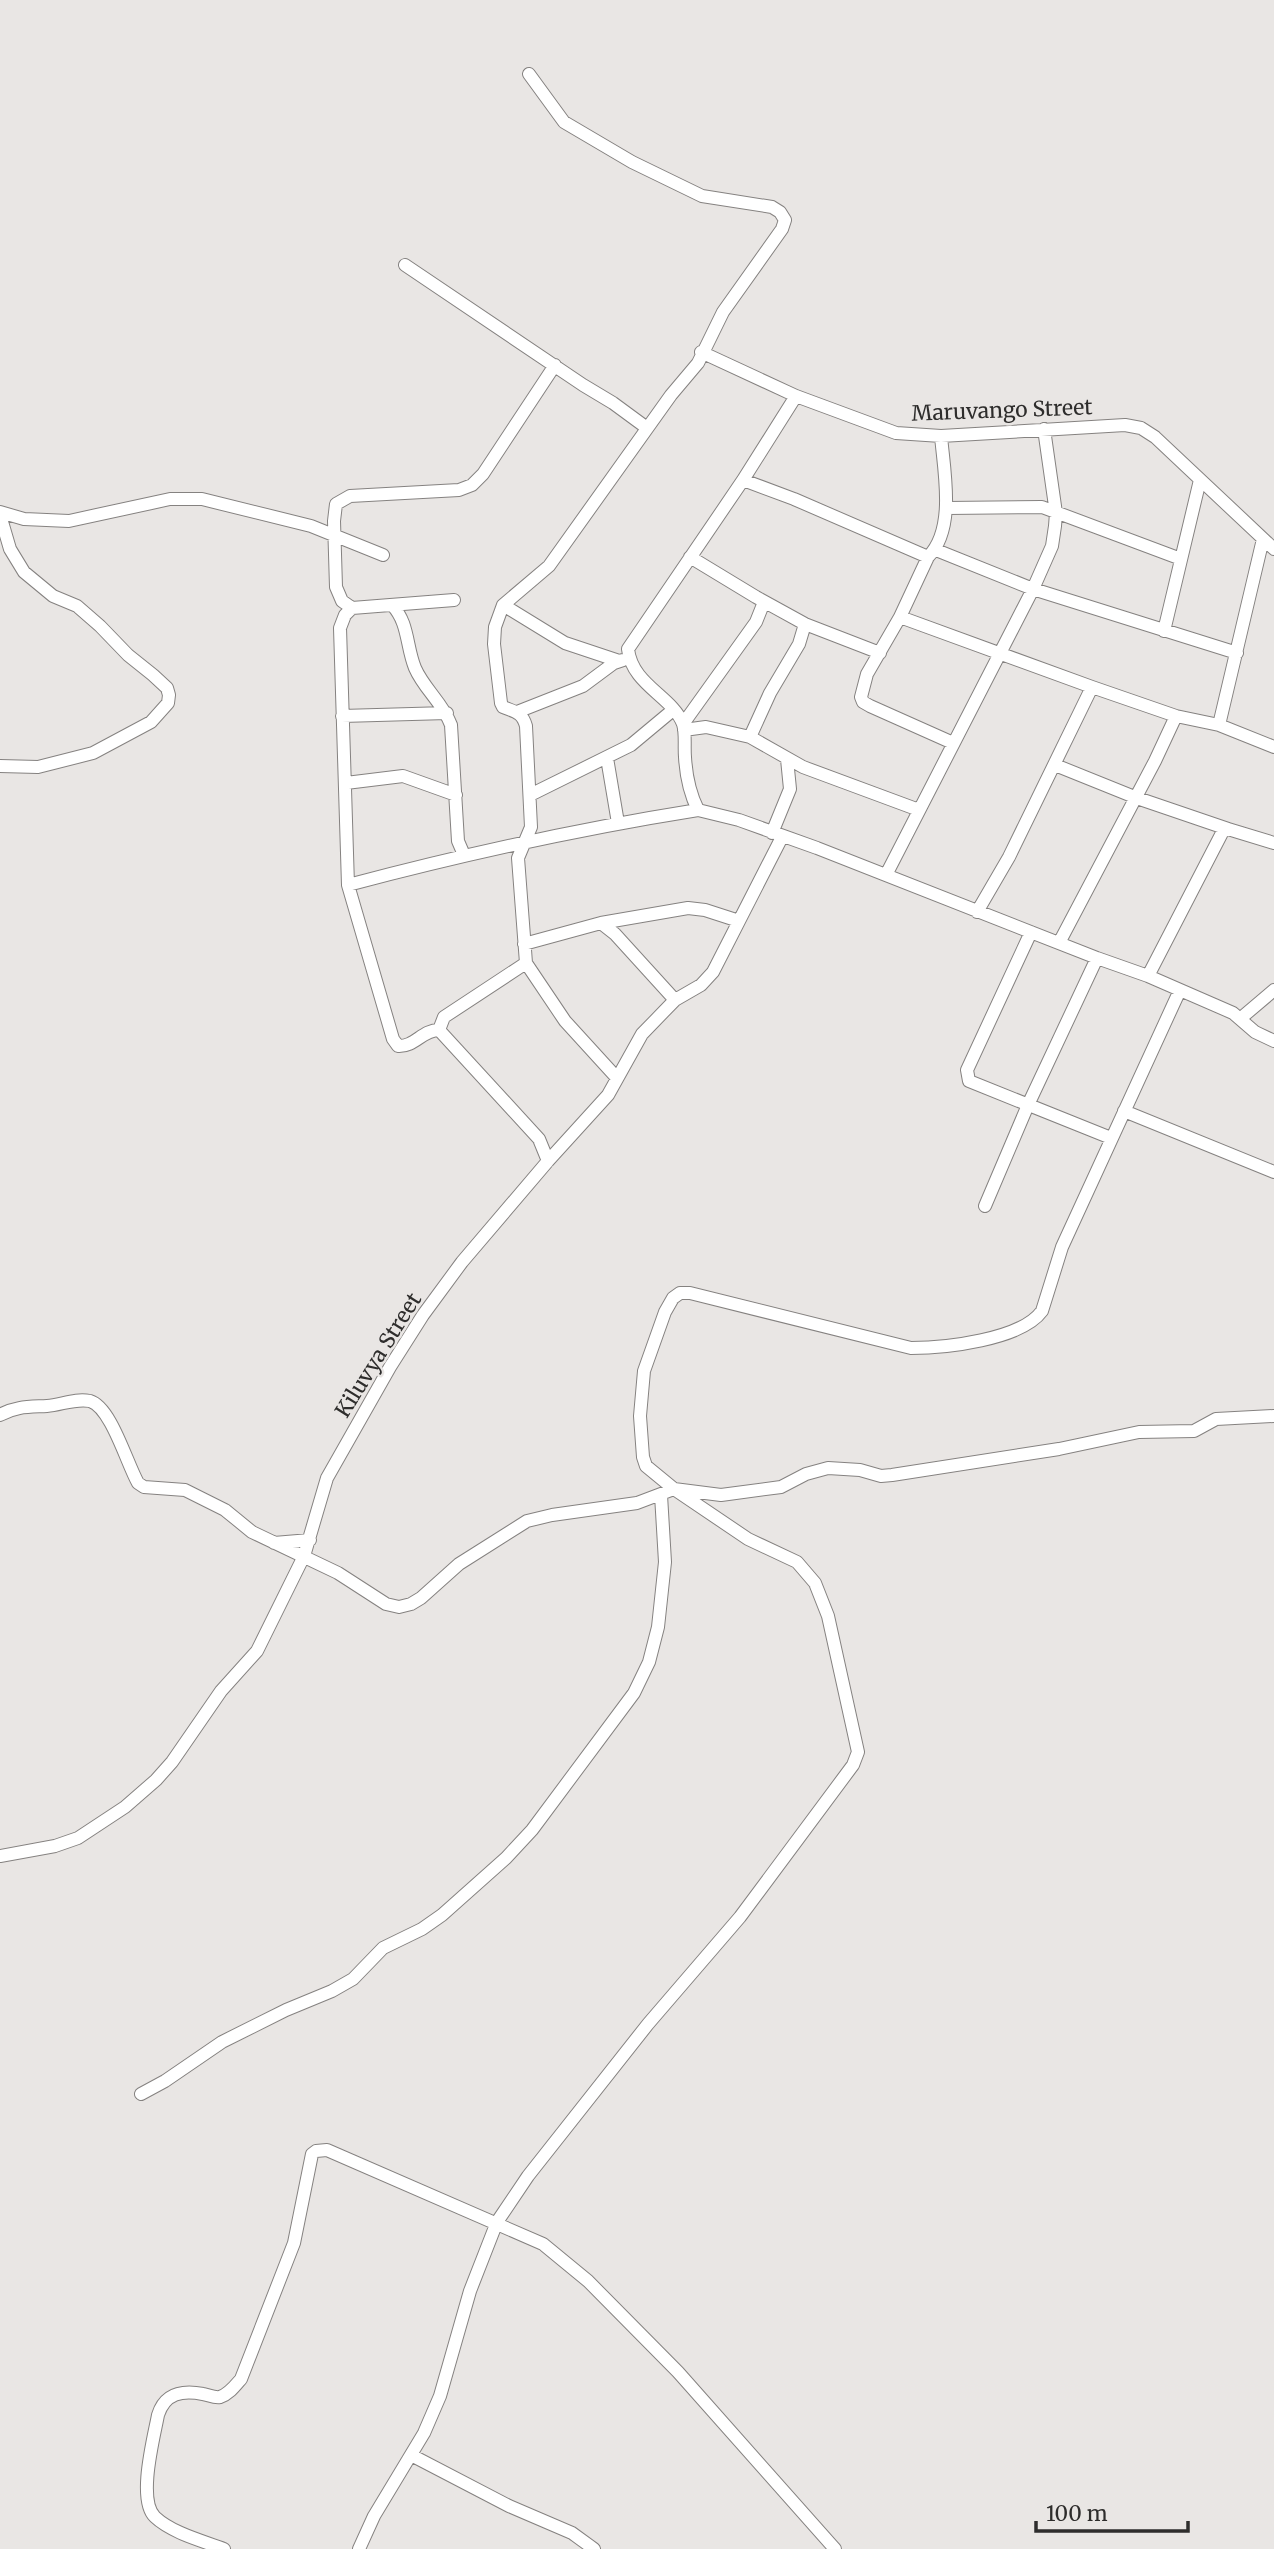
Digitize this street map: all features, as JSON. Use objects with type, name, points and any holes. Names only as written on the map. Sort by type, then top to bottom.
[{"type":"street","points":[[529,74],[564,122],[632,162],[702,196],[772,206],[785,220],[782,229],[723,312],[701,352],[698,363],[549,566],[503,605],[495,627],[494,644],[503,707],[517,712],[523,717],[526,726],[531,827],[518,858],[526,963],[565,1021],[617,1078]]},
{"type":"street","points":[[405,265],[648,428]]},
{"type":"street","name":"Maruvango Street","points":[[701,352],[796,396],[896,433],[941,436],[1109,425],[1141,428],[1274,549]]},
{"type":"street","points":[[454,600],[352,608],[342,601],[336,587],[336,504],[340,499],[350,496],[459,491],[472,485],[483,474],[555,365]]},
{"type":"street","points":[[517,712],[583,686],[624,660],[631,643],[743,480],[796,396]]},
{"type":"street","points":[[886,875],[1033,589],[1052,546],[1056,513],[1044,429]]},
{"type":"street","points":[[941,436],[947,508],[932,554],[867,674],[861,697],[863,702],[953,743]]},
{"type":"street","points":[[743,480],[932,554],[1033,589],[1237,653]]},
{"type":"street","points":[[1164,631],[1200,480]]},
{"type":"street","points":[[0,766],[38,767],[93,753],[151,722],[162,711],[169,695],[167,688],[77,606],[53,596],[24,572],[10,549],[0,514],[24,519],[68,521],[170,499],[202,499],[295,521],[383,555]]},
{"type":"street","points":[[947,508],[1042,507],[1181,559]]},
{"type":"street","points":[[1219,725],[1263,539]]},
{"type":"street","points":[[690,557],[805,624],[880,653]]},
{"type":"street","points":[[683,727],[756,622],[764,602]]},
{"type":"street","points":[[503,605],[565,643],[624,660],[673,710],[683,727],[685,762],[692,798],[698,810]]},
{"type":"street","points":[[392,606],[406,627],[414,665],[422,682],[447,713],[451,725],[458,841],[464,855]]},
{"type":"street","points":[[352,608],[345,615],[340,628],[348,885],[393,1039],[398,1046],[404,1046],[426,1032],[439,1030]]},
{"type":"street","points":[[900,617],[1091,687],[1176,716],[1219,725],[1274,747]]},
{"type":"street","points":[[750,737],[770,693],[799,644],[805,624]]},
{"type":"street","points":[[977,912],[1009,857],[1091,687]]},
{"type":"street","points":[[530,794],[631,745],[673,710]]},
{"type":"street","points":[[342,716],[447,713]]},
{"type":"street","points":[[1059,943],[1137,798],[1176,716]]},
{"type":"street","points":[[683,727],[706,727],[750,737],[787,759],[919,810]]},
{"type":"street","points":[[607,758],[618,822]]},
{"type":"street","name":"Kiluvya Street","points":[[0,1856],[55,1846],[78,1838],[125,1807],[172,1762],[222,1691],[257,1651],[304,1556],[327,1478],[423,1315],[462,1262],[608,1095],[642,1034],[675,1000],[701,985],[713,972],[777,835],[790,789],[787,759]]},
{"type":"street","points":[[1055,765],[1137,798],[1274,843]]},
{"type":"street","points":[[346,783],[403,776],[456,795]]},
{"type":"street","points":[[348,885],[523,842],[618,822],[698,810],[739,820],[1148,976],[1222,1007],[1241,1018],[1255,1032],[1274,1041]]},
{"type":"street","points":[[1148,976],[1219,836],[1228,829]]},
{"type":"street","points":[[524,944],[601,923],[688,908],[705,909],[739,920]]},
{"type":"street","points":[[601,923],[615,934],[675,1000]]},
{"type":"street","points":[[1031,932],[967,1070],[969,1081],[1111,1139]]},
{"type":"street","points":[[985,1206],[1028,1105],[1097,958]]},
{"type":"street","points":[[439,1030],[444,1017],[526,963]]},
{"type":"street","points":[[359,2549],[374,2516],[424,2433],[440,2396],[470,2291],[497,2222],[528,2176],[648,2024],[740,1917],[853,1765],[858,1752],[828,1616],[815,1583],[797,1562],[748,1538],[674,1489],[646,1466],[640,1416],[644,1371],[665,1312],[673,1298],[680,1293],[690,1293],[911,1348],[941,1348],[1004,1334],[1037,1317],[1042,1311],[1062,1247],[1181,990]]},
{"type":"street","points":[[1241,1018],[1274,990]]},
{"type":"street","points":[[439,1030],[539,1139],[548,1161]]},
{"type":"street","points":[[1124,1111],[1274,1172]]},
{"type":"street","points":[[0,1415],[26,1405],[47,1406],[78,1400],[92,1401],[108,1418],[138,1483],[185,1490],[225,1510],[252,1532],[338,1573],[386,1604],[399,1607],[421,1598],[459,1564],[527,1521],[552,1515],[637,1503],[674,1489],[721,1495],[760,1490],[781,1486],[828,1468],[881,1476],[892,1475],[1059,1449],[1139,1432],[1195,1431],[1216,1419],[1274,1416]]},
{"type":"street","points":[[141,2094],[222,2042],[353,1979],[383,1948],[422,1929],[442,1915],[506,1858],[532,1830],[634,1693],[649,1662],[658,1627],[665,1562],[661,1495]]},
{"type":"street","points":[[274,1543],[310,1540]]},
{"type":"street","points":[[224,2549],[170,2527],[153,2516],[149,2507],[147,2482],[158,2415],[161,2405],[173,2393],[187,2392],[217,2398],[228,2393],[241,2379],[294,2243],[312,2154],[327,2150],[543,2244],[588,2281],[678,2372],[835,2549]]},
{"type":"street","points":[[411,2455],[509,2506],[572,2533],[594,2549]]}]
